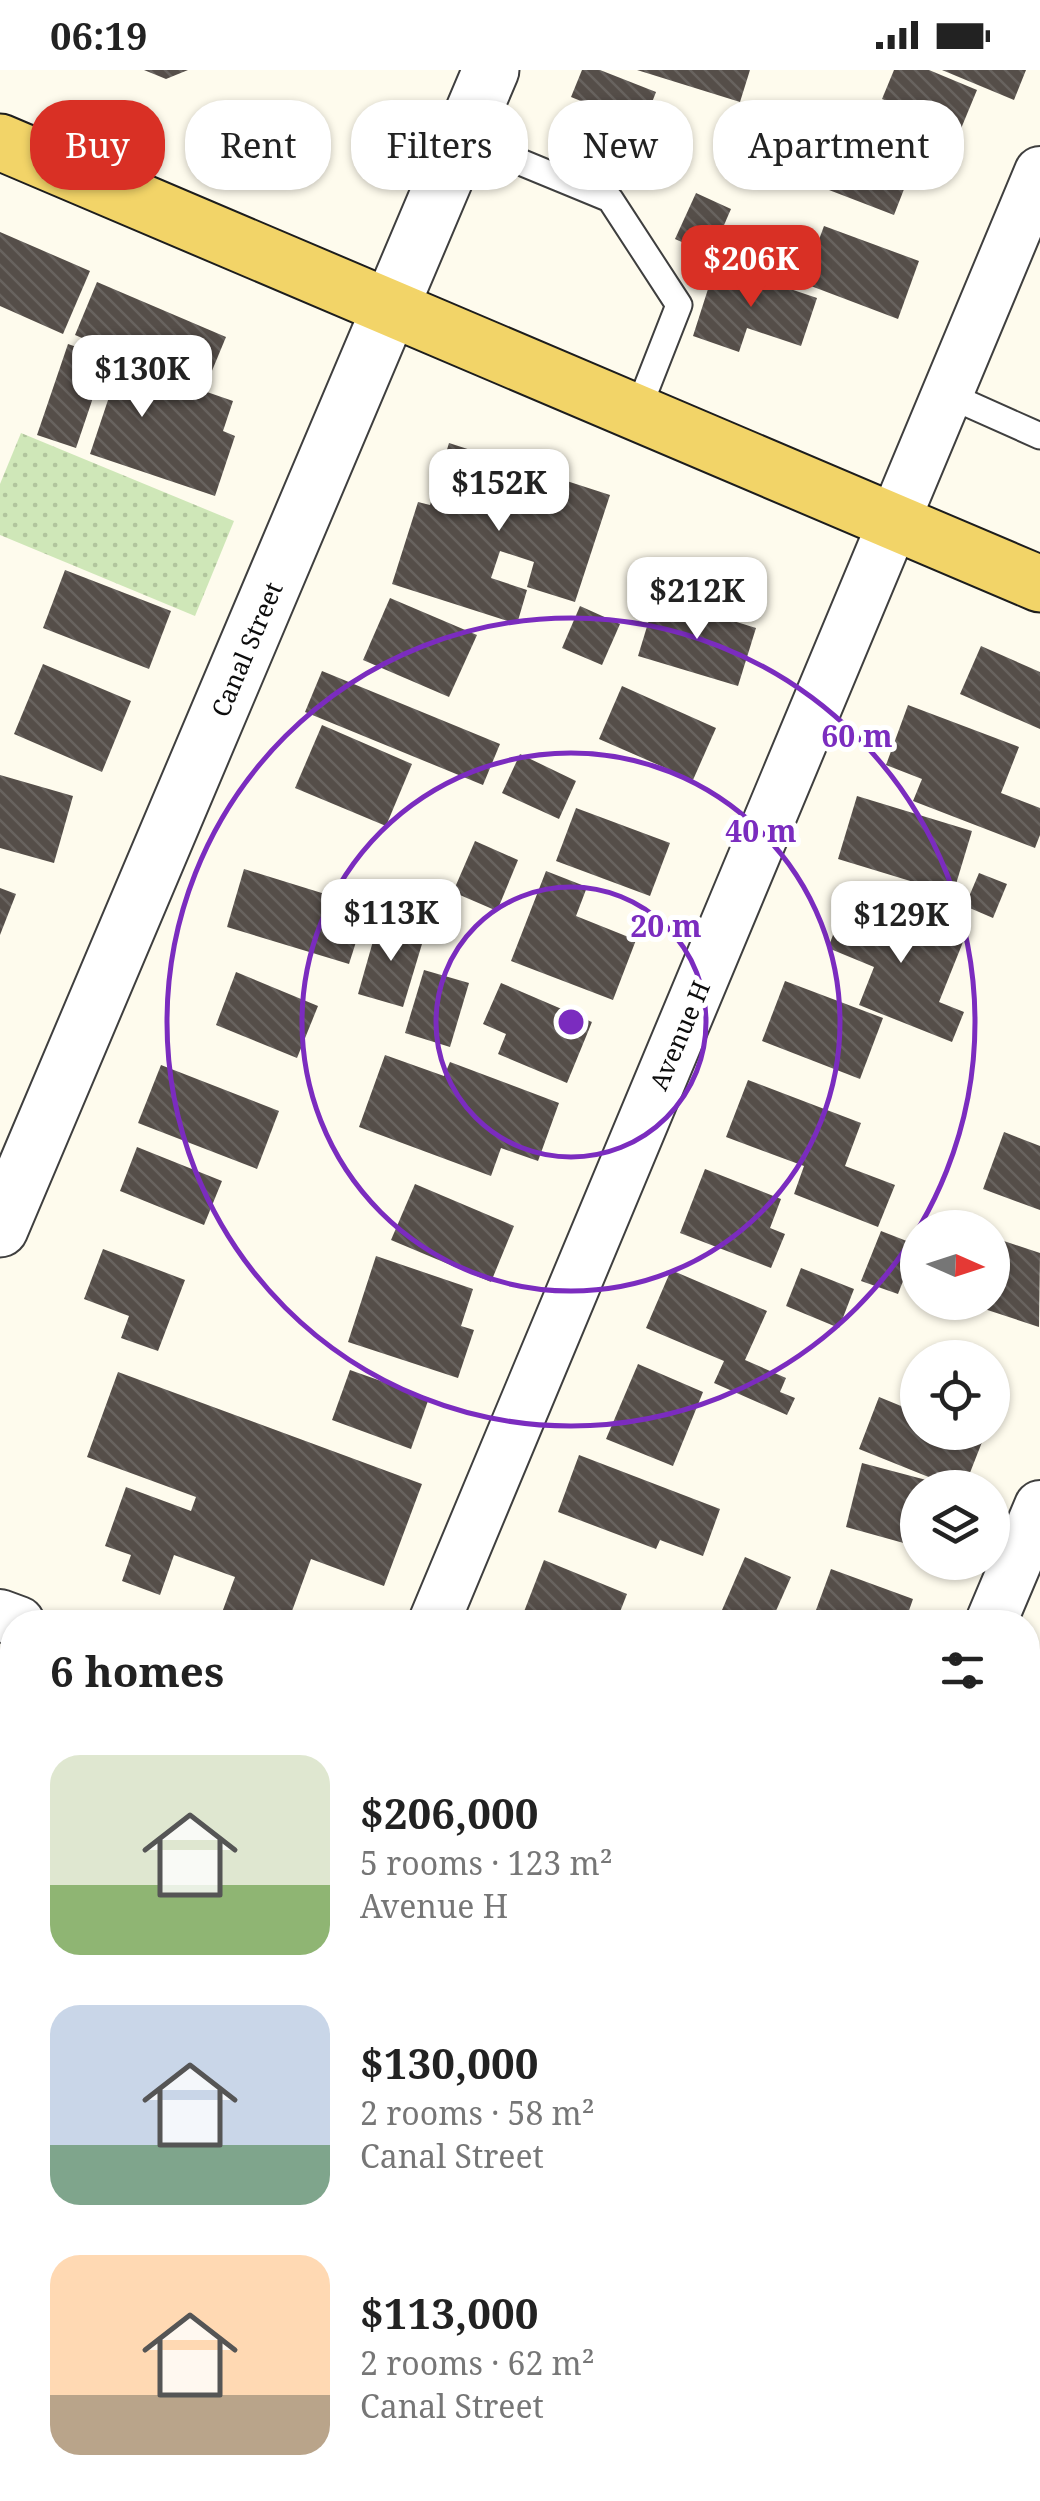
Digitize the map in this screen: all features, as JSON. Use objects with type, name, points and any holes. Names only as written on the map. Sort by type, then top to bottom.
[{"type":"main road","points":[[0,142],[1040,584]]},
{"type":"street","name":"Canal Street","points":[[478,100],[491,70]]},
{"type":"street","name":"Avenue H","points":[[439,1610],[1040,172]]},
{"type":"street","name":"Canal Street","points":[[0,1229],[440,190]]},
{"type":"street","points":[[996,1610],[1040,1506]]},
{"type":"lane","points":[[528,165],[610,199],[679,306],[637,412]]},
{"type":"lane","points":[[946,394],[1040,436]]},
{"type":"green space","points":[[21,433],[234,521],[195,616],[0,535],[0,484]]},
{"type":"building","points":[[144,70],[188,70],[166,79]]},
{"type":"building","points":[[582,70],[600,70],[656,92],[653,100],[571,97]]},
{"type":"building","points":[[637,70],[750,70],[741,100]]},
{"type":"building","points":[[894,70],[929,70],[977,90],[964,121],[964,100],[882,99]]},
{"type":"building","points":[[942,70],[1026,70],[1014,100]]},
{"type":"building","points":[[829,190],[904,190],[894,215]]},
{"type":"building","points":[[696,193],[731,209],[711,255],[675,239]]},
{"type":"building","points":[[824,226],[919,261],[898,319],[803,283]]},
{"type":"building","points":[[0,232],[90,271],[63,334],[0,306]]},
{"type":"building","points":[[716,264],[817,298],[801,346],[747,328],[739,352],[693,336]]},
{"type":"building","points":[[97,282],[226,337],[204,390],[75,335]]},
{"type":"building","points":[[68,344],[233,401],[223,431],[235,436],[215,496],[90,454],[112,388],[98,383],[76,448],[37,435]]},
{"type":"building","points":[[449,443],[610,495],[575,602],[527,587],[534,562],[500,551],[491,578],[527,590],[517,624],[392,584],[418,502],[430,505]]},
{"type":"building","points":[[65,570],[171,611],[149,669],[43,628]]},
{"type":"building","points":[[656,597],[756,628],[738,686],[638,656]]},
{"type":"building","points":[[390,598],[477,635],[449,697],[363,660]]},
{"type":"building","points":[[580,606],[620,624],[602,665],[562,648]]},
{"type":"building","points":[[981,646],[1040,672],[1040,729],[960,694]]},
{"type":"building","points":[[43,664],[131,701],[102,772],[14,734]]},
{"type":"building","points":[[322,671],[500,744],[483,785],[305,712]]},
{"type":"building","points":[[622,686],[716,728],[693,780],[599,739]]},
{"type":"building","points":[[908,705],[1019,747],[1001,793],[1040,808],[1040,835],[1035,848],[913,801],[922,779],[886,765]]},
{"type":"building","points":[[322,725],[412,764],[386,826],[295,788]]},
{"type":"building","points":[[520,754],[576,781],[559,819],[502,793]]},
{"type":"building","points":[[0,775],[73,796],[54,863],[0,848]]},
{"type":"building","points":[[857,796],[972,831],[953,894],[838,859]]},
{"type":"building","points":[[576,808],[670,843],[650,896],[556,861]]},
{"type":"building","points":[[475,841],[518,860],[497,911],[453,892]]},
{"type":"building","points":[[244,869],[367,907],[349,964],[227,927]]},
{"type":"building","points":[[546,871],[587,887],[576,916],[636,940],[613,1000],[511,961]]},
{"type":"building","points":[[979,873],[1007,884],[993,918],[965,906]]},
{"type":"building","points":[[0,888],[16,894],[0,935]]},
{"type":"building","points":[[848,896],[963,942],[939,1002],[964,1012],[952,1042],[859,1005],[874,967],[828,948]]},
{"type":"building","points":[[379,920],[425,934],[403,1007],[358,994]]},
{"type":"building","points":[[424,970],[469,983],[450,1047],[405,1033]]},
{"type":"building","points":[[236,972],[318,1006],[297,1058],[216,1025]]},
{"type":"building","points":[[785,981],[883,1018],[860,1079],[762,1041]]},
{"type":"building","points":[[501,983],[592,1022],[567,1083],[498,1054],[506,1034],[483,1024]]},
{"type":"building","points":[[385,1055],[444,1076],[450,1062],[559,1103],[538,1161],[501,1148],[491,1176],[359,1127]]},
{"type":"building","points":[[161,1065],[279,1111],[257,1169],[138,1123]]},
{"type":"building","points":[[748,1080],[861,1123],[845,1166],[895,1185],[878,1227],[794,1194],[804,1166],[726,1137]]},
{"type":"building","points":[[1004,1132],[1040,1146],[1040,1210],[983,1189]]},
{"type":"building","points":[[137,1147],[222,1181],[204,1225],[120,1191]]},
{"type":"building","points":[[705,1169],[781,1199],[770,1228],[785,1234],[771,1268],[680,1233]]},
{"type":"building","points":[[415,1184],[514,1226],[491,1282],[391,1240]]},
{"type":"building","points":[[881,1231],[900,1238],[898,1294],[861,1281]]},
{"type":"building","points":[[1010,1243],[1040,1253],[1039,1327],[1010,1317]]},
{"type":"building","points":[[103,1249],[185,1280],[158,1351],[121,1338],[129,1316],[84,1299]]},
{"type":"building","points":[[376,1256],[473,1289],[461,1326],[474,1330],[458,1378],[348,1342]]},
{"type":"building","points":[[801,1268],[854,1289],[839,1328],[786,1306]]},
{"type":"building","points":[[671,1270],[767,1311],[745,1360],[786,1378],[780,1392],[795,1398],[787,1415],[714,1383],[724,1361],[646,1328]]},
{"type":"building","points":[[638,1364],[703,1392],[673,1466],[606,1439]]},
{"type":"building","points":[[350,1370],[429,1398],[411,1449],[332,1420]]},
{"type":"building","points":[[118,1372],[422,1484],[384,1586],[311,1559],[292,1610],[223,1610],[235,1577],[174,1555],[160,1595],[122,1581],[131,1555],[105,1546],[126,1487],[191,1511],[196,1497],[87,1457]]},
{"type":"building","points":[[879,1397],[900,1406],[900,1450],[979,1450],[971,1470],[911,1470],[859,1449]]},
{"type":"building","points":[[579,1455],[720,1509],[703,1556],[660,1540],[656,1549],[558,1512]]},
{"type":"building","points":[[862,1463],[900,1473],[900,1542],[846,1527]]},
{"type":"building","points":[[745,1557],[791,1577],[776,1610],[722,1610]]},
{"type":"building","points":[[544,1560],[627,1594],[621,1610],[525,1610]]},
{"type":"building","points":[[831,1569],[913,1599],[909,1610],[816,1610]]}]
